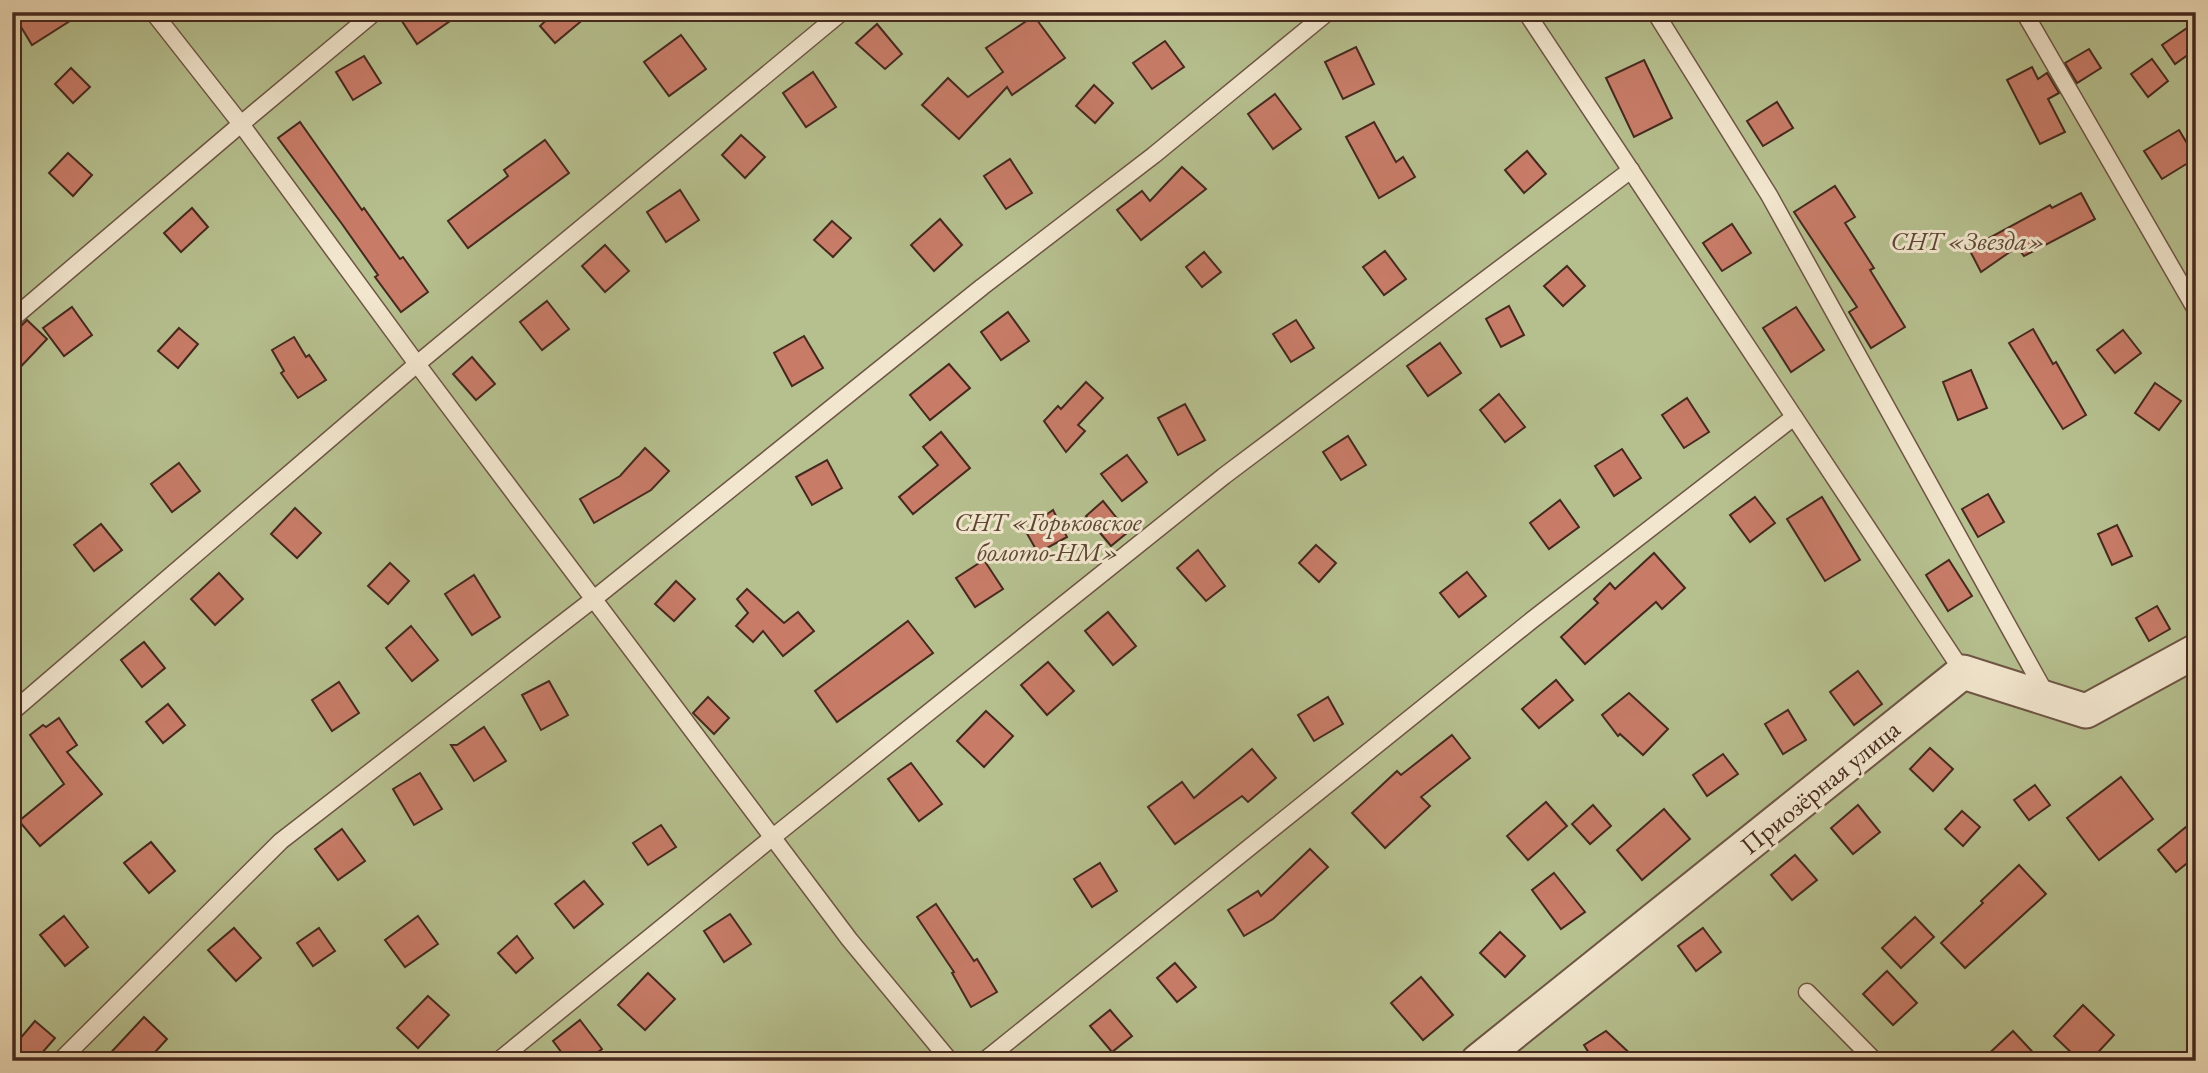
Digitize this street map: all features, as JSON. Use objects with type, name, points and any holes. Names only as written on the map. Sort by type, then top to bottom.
[{"type":"street","points":[[1964,672],[2086,712],[2196,651]]},
{"type":"street","name":"Приозёрная улица","points":[[1478,1061],[1964,672]]},
{"type":"lane","points":[[153,12],[241,124],[417,364],[849,939],[950,1061]]},
{"type":"lane","points":[[12,319],[376,12]]},
{"type":"lane","points":[[12,712],[417,364],[842,12]]},
{"type":"lane","points":[[60,1061],[281,841],[595,598],[982,287],[1154,155],[1328,12]]},
{"type":"lane","points":[[1526,12],[1964,672]]},
{"type":"lane","points":[[1655,12],[1769,195],[2050,700]]},
{"type":"lane","points":[[2024,12],[2196,310]]},
{"type":"lane","points":[[498,1061],[772,837],[1224,476],[1631,170]]},
{"type":"lane","points":[[984,1061],[1521,628],[1794,417]]},
{"type":"lane","points":[[1807,992],[1875,1061]]},
{"type":"green space","name":"СНТ «Горьковское болото-НМ»","points":[[12,12],[2196,12],[2196,1061],[12,1061]]},
{"type":"building","points":[[12,12],[84,12],[32,45]]},
{"type":"building","points":[[396,12],[463,12],[417,44]]},
{"type":"building","points":[[555,12],[592,12],[555,43],[540,26]]},
{"type":"building","points":[[1034,16],[1065,58],[1012,95],[1007,87],[959,139],[922,105],[948,78],[968,97],[1003,72],[986,48]]},
{"type":"building","points":[[2196,22],[2196,49],[2175,64],[2162,45]]},
{"type":"building","points":[[877,24],[902,54],[885,69],[856,43]]},
{"type":"building","points":[[681,35],[706,69],[669,96],[644,62]]},
{"type":"building","points":[[1165,41],[1184,67],[1152,89],[1133,63]]},
{"type":"building","points":[[1356,47],[1374,84],[1343,99],[1325,62]]},
{"type":"building","points":[[2089,49],[2101,68],[2077,83],[2065,63]]},
{"type":"building","points":[[364,56],[381,83],[353,100],[336,72]]},
{"type":"building","points":[[2152,59],[2168,81],[2148,97],[2131,74]]},
{"type":"building","points":[[1644,60],[1672,118],[1634,137],[1606,78]]},
{"type":"building","points":[[2032,67],[2038,79],[2047,73],[2059,93],[2048,99],[2065,132],[2040,144],[2007,80]]},
{"type":"building","points":[[71,68],[90,87],[73,103],[55,84]]},
{"type":"building","points":[[813,72],[836,107],[806,127],[783,93]]},
{"type":"building","points":[[1094,85],[1113,103],[1095,123],[1076,106]]},
{"type":"building","points":[[1275,94],[1301,129],[1273,149],[1248,114]]},
{"type":"building","points":[[1777,102],[1793,128],[1763,146],[1747,121]]},
{"type":"building","points":[[300,122],[362,210],[364,208],[400,259],[403,257],[428,292],[401,312],[375,277],[378,275],[342,224],[278,138]]},
{"type":"building","points":[[1374,122],[1396,162],[1403,157],[1415,177],[1379,198],[1346,137]]},
{"type":"building","points":[[2179,130],[2196,158],[2162,179],[2144,151]]},
{"type":"building","points":[[741,135],[765,157],[745,178],[722,155]]},
{"type":"building","points":[[545,140],[569,173],[468,248],[448,221],[508,176],[504,170]]},
{"type":"building","points":[[1527,151],[1546,174],[1524,193],[1505,170]]},
{"type":"building","points":[[68,153],[92,175],[73,196],[49,173]]},
{"type":"building","points":[[1010,159],[1032,193],[1006,209],[984,176]]},
{"type":"building","points":[[1182,167],[1206,189],[1141,240],[1117,210],[1142,191],[1150,201]]},
{"type":"building","points":[[1835,186],[1855,217],[1845,223],[1874,268],[1870,270],[1905,327],[1871,348],[1849,312],[1857,307],[1794,212]]},
{"type":"building","points":[[680,190],[699,220],[666,242],[647,212]]},
{"type":"building","points":[[2081,193],[2095,219],[2024,256],[2017,247],[1981,272],[1969,249],[2050,205],[2052,208]]},
{"type":"building","points":[[192,208],[208,227],[181,252],[164,233]]},
{"type":"building","points":[[940,219],[962,245],[934,271],[911,245]]},
{"type":"building","points":[[832,221],[851,238],[833,257],[814,240]]},
{"type":"building","points":[[1732,224],[1751,253],[1722,271],[1703,243]]},
{"type":"building","points":[[605,245],[629,271],[605,292],[582,266]]},
{"type":"building","points":[[1385,251],[1406,279],[1384,295],[1363,267]]},
{"type":"building","points":[[1204,252],[1221,272],[1202,287],[1186,267]]},
{"type":"building","points":[[1567,266],[1585,286],[1563,306],[1544,286]]},
{"type":"building","points":[[547,301],[569,329],[542,350],[520,322]]},
{"type":"building","points":[[1509,306],[1524,335],[1501,347],[1486,319]]},
{"type":"building","points":[[72,307],[92,335],[64,356],[43,328]]},
{"type":"building","points":[[1796,307],[1824,350],[1791,372],[1763,328]]},
{"type":"building","points":[[1008,312],[1029,341],[1001,360],[981,332]]},
{"type":"building","points":[[27,320],[47,339],[12,376],[12,335]]},
{"type":"building","points":[[1296,320],[1314,348],[1291,362],[1273,334]]},
{"type":"building","points":[[179,328],[198,344],[178,368],[158,351]]},
{"type":"building","points":[[2033,329],[2053,364],[2056,362],[2086,415],[2063,429],[2009,343]]},
{"type":"building","points":[[2123,330],[2141,353],[2115,373],[2097,350]]},
{"type":"building","points":[[804,336],[823,368],[792,386],[774,353]]},
{"type":"building","points":[[294,337],[306,357],[309,355],[326,380],[298,398],[281,373],[284,371],[272,350]]},
{"type":"building","points":[[1440,343],[1461,373],[1428,396],[1407,366]]},
{"type":"building","points":[[472,357],[495,384],[476,400],[453,374]]},
{"type":"building","points":[[949,364],[970,388],[930,420],[910,395]]},
{"type":"building","points":[[1971,370],[1987,408],[1958,420],[1943,382]]},
{"type":"building","points":[[1086,382],[1103,398],[1078,425],[1085,431],[1066,452],[1044,421],[1058,406],[1061,409]]},
{"type":"building","points":[[2155,383],[2181,401],[2159,430],[2135,413]]},
{"type":"building","points":[[1499,394],[1525,427],[1505,442],[1480,410]]},
{"type":"building","points":[[1687,398],[1709,432],[1684,448],[1662,415]]},
{"type":"building","points":[[1185,404],[1205,440],[1178,455],[1158,418]]},
{"type":"building","points":[[941,432],[970,468],[913,514],[899,497],[938,465],[923,447]]},
{"type":"building","points":[[1348,436],[1366,465],[1341,480],[1323,452]]},
{"type":"building","points":[[645,448],[669,471],[651,490],[594,523],[580,499],[620,476]]},
{"type":"building","points":[[1622,449],[1641,478],[1614,496],[1595,466]]},
{"type":"building","points":[[1127,455],[1147,482],[1122,501],[1101,474]]},
{"type":"building","points":[[827,460],[842,488],[812,505],[796,477]]},
{"type":"building","points":[[179,463],[200,491],[172,512],[151,484]]},
{"type":"building","points":[[1988,494],[2004,522],[1978,537],[1962,509]]},
{"type":"building","points":[[1755,497],[1775,523],[1750,542],[1730,515]]},
{"type":"building","points":[[1822,497],[1860,560],[1825,581],[1787,519]]},
{"type":"building","points":[[1560,500],[1579,527],[1549,549],[1530,523]]},
{"type":"building","points":[[1103,501],[1128,532],[1111,546],[1086,516]]},
{"type":"building","points":[[295,508],[321,533],[297,558],[271,534]]},
{"type":"building","points":[[1053,510],[1067,537],[1038,553],[1025,530]]},
{"type":"building","points":[[101,524],[122,550],[94,571],[74,545]]},
{"type":"building","points":[[2117,525],[2132,556],[2112,565],[2098,534]]},
{"type":"building","points":[[1316,545],[1336,563],[1319,582],[1299,563]]},
{"type":"building","points":[[1198,550],[1225,586],[1206,601],[1177,568]]},
{"type":"building","points":[[1654,553],[1685,588],[1662,609],[1656,602],[1585,664],[1561,637],[1598,603],[1594,599],[1610,583],[1615,589]]},
{"type":"building","points":[[984,560],[1003,589],[975,607],[956,578]]},
{"type":"building","points":[[1949,560],[1972,596],[1948,611],[1926,575]]},
{"type":"building","points":[[390,563],[409,581],[388,604],[368,586]]},
{"type":"building","points":[[1467,572],[1486,596],[1459,617],[1440,593]]},
{"type":"building","points":[[219,573],[243,599],[215,625],[191,599]]},
{"type":"building","points":[[474,575],[500,617],[472,635],[445,594]]},
{"type":"building","points":[[676,581],[695,599],[674,621],[655,604]]},
{"type":"building","points":[[747,589],[784,623],[798,612],[814,631],[783,656],[763,631],[753,642],[736,626],[748,613],[737,599]]},
{"type":"building","points":[[2157,606],[2170,629],[2149,641],[2136,618]]},
{"type":"building","points":[[1108,612],[1136,646],[1113,665],[1085,631]]},
{"type":"building","points":[[908,621],[933,653],[837,722],[815,691]]},
{"type":"building","points":[[411,626],[438,660],[412,681],[386,648]]},
{"type":"building","points":[[144,642],[165,668],[142,687],[121,660]]},
{"type":"building","points":[[1048,662],[1074,691],[1047,715],[1021,685]]},
{"type":"building","points":[[1858,671],[1882,704],[1854,725],[1830,692]]},
{"type":"building","points":[[1556,680],[1573,700],[1539,728],[1522,709]]},
{"type":"building","points":[[549,681],[568,715],[541,730],[522,695]]},
{"type":"building","points":[[339,682],[359,713],[332,731],[312,700]]},
{"type":"building","points":[[1629,693],[1668,729],[1643,755],[1620,734],[1618,736],[1602,715]]},
{"type":"building","points":[[708,697],[729,718],[714,734],[693,713]]},
{"type":"building","points":[[1328,697],[1343,724],[1314,741],[1298,715]]},
{"type":"building","points":[[168,704],[185,725],[163,743],[146,722]]},
{"type":"building","points":[[1788,710],[1806,740],[1783,754],[1765,724]]},
{"type":"building","points":[[986,711],[1013,736],[984,767],[957,741]]},
{"type":"building","points":[[59,718],[77,745],[67,752],[102,794],[40,846],[19,821],[64,784],[30,735]]},
{"type":"building","points":[[484,727],[506,761],[474,781],[451,745],[457,745]]},
{"type":"building","points":[[1452,735],[1470,758],[1421,797],[1430,806],[1385,848],[1352,813],[1397,771],[1401,775]]},
{"type":"building","points":[[1930,748],[1953,769],[1933,791],[1910,769]]},
{"type":"building","points":[[1252,749],[1276,778],[1248,802],[1242,796],[1175,844],[1148,807],[1182,782],[1194,798]]},
{"type":"building","points":[[1723,754],[1738,774],[1707,796],[1693,775]]},
{"type":"building","points":[[911,763],[942,804],[919,821],[888,779]]},
{"type":"building","points":[[420,773],[442,809],[414,825],[393,789]]},
{"type":"building","points":[[2121,777],[2153,819],[2099,860],[2067,818]]},
{"type":"building","points":[[2035,785],[2050,805],[2029,820],[2014,800]]},
{"type":"building","points":[[1546,802],[1567,826],[1528,860],[1507,836]]},
{"type":"building","points":[[1593,805],[1611,826],[1590,844],[1572,824]]},
{"type":"building","points":[[1858,805],[1880,832],[1853,854],[1831,828]]},
{"type":"building","points":[[1664,809],[1690,839],[1642,880],[1617,850]]},
{"type":"building","points":[[1962,811],[1980,827],[1963,846],[1945,829]]},
{"type":"building","points":[[661,825],[676,847],[648,865],[633,843]]},
{"type":"building","points":[[2186,827],[2196,839],[2196,856],[2176,872],[2158,850]]},
{"type":"building","points":[[342,829],[365,861],[338,880],[315,849]]},
{"type":"building","points":[[151,842],[175,871],[149,893],[124,863]]},
{"type":"building","points":[[1310,849],[1328,867],[1273,919],[1244,936],[1228,910],[1258,891],[1261,896]]},
{"type":"building","points":[[1795,855],[1817,880],[1792,900],[1771,875]]},
{"type":"building","points":[[1100,863],[1117,891],[1092,907],[1074,879]]},
{"type":"building","points":[[2019,865],[2046,894],[1965,968],[1941,943]]},
{"type":"building","points":[[1554,873],[1585,912],[1561,929],[1532,890]]},
{"type":"building","points":[[584,881],[603,904],[574,928],[555,904]]},
{"type":"building","points":[[936,904],[974,961],[977,959],[997,992],[971,1007],[952,973],[954,972],[917,917]]},
{"type":"building","points":[[730,914],[751,944],[724,962],[704,931]]},
{"type":"building","points":[[64,916],[88,947],[65,966],[40,935]]},
{"type":"building","points":[[418,916],[438,944],[405,967],[385,940]]},
{"type":"building","points":[[1915,917],[1934,937],[1901,968],[1882,948]]},
{"type":"building","points":[[234,928],[261,958],[236,981],[208,950]]},
{"type":"building","points":[[319,928],[335,951],[313,966],[297,943]]},
{"type":"building","points":[[1703,928],[1721,952],[1696,971],[1678,946]]},
{"type":"building","points":[[1500,932],[1525,956],[1505,977],[1480,953]]},
{"type":"building","points":[[517,936],[533,958],[516,973],[498,953]]},
{"type":"building","points":[[1175,963],[1196,987],[1177,1002],[1157,978]]},
{"type":"building","points":[[1887,971],[1917,1003],[1893,1025],[1863,994]]},
{"type":"building","points":[[648,973],[675,999],[645,1030],[618,1005]]},
{"type":"building","points":[[1421,977],[1453,1015],[1423,1040],[1391,1003]]},
{"type":"building","points":[[428,996],[449,1015],[418,1048],[397,1028]]},
{"type":"building","points":[[2083,1005],[2114,1035],[2090,1061],[2080,1061],[2054,1036]]},
{"type":"building","points":[[1110,1010],[1132,1036],[1112,1052],[1090,1026]]},
{"type":"building","points":[[144,1017],[167,1039],[147,1061],[103,1061]]},
{"type":"building","points":[[580,1020],[602,1049],[586,1061],[568,1061],[553,1041]]},
{"type":"building","points":[[35,1021],[55,1038],[35,1061],[12,1061],[12,1048]]},
{"type":"building","points":[[1606,1031],[1638,1061],[1594,1061],[1584,1045]]},
{"type":"building","points":[[2013,1031],[2041,1061],[1981,1061]]},
{"type":"park label","name":"СНТ «Звезда»","points":[[1968,241]]}]
